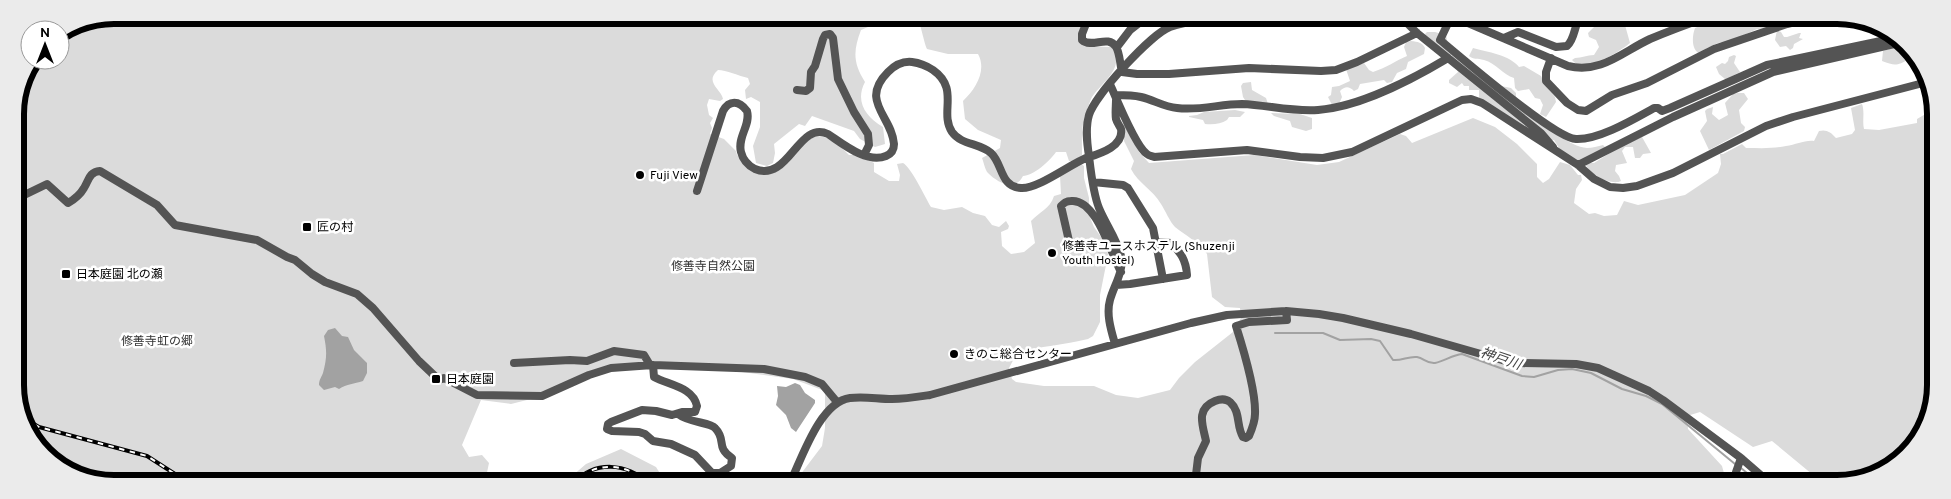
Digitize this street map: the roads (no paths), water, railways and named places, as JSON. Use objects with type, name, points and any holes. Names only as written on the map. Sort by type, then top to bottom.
[{"type":"street","points":[[1086,24],[1082,40],[1090,44],[1109,41],[1117,48],[1122,72]]},
{"type":"street","points":[[1117,48],[1130,30],[1138,24]]},
{"type":"street","points":[[1115,344],[1108,314],[1110,300],[1121,272],[1122,258],[1098,206],[1087,144],[1089,115],[1097,98],[1151,39],[1170,27],[1188,24]]},
{"type":"street","points":[[1408,24],[1541,133],[1554,149]]},
{"type":"street","points":[[1449,24],[1440,40],[1543,122],[1563,136],[1577,139],[1588,138],[1610,130],[1654,108],[1662,111],[1670,108],[1767,65],[1888,40]]},
{"type":"street","points":[[1472,24],[1579,68],[1602,65],[1653,38],[1690,24]]},
{"type":"street","points":[[1504,38],[1518,32],[1556,47],[1567,46],[1571,42],[1576,24]]},
{"type":"street","points":[[1551,58],[1546,72],[1546,81],[1568,103],[1578,110],[1586,111],[1612,95],[1647,84],[1714,49],[1787,24]]},
{"type":"street","points":[[1122,72],[1169,74],[1249,68],[1320,72],[1336,70],[1417,33]]},
{"type":"street","points":[[797,90],[806,91],[810,88],[810,76],[815,66],[822,39],[825,35],[830,34],[833,38],[838,79],[854,112],[868,134],[868,145],[864,155]]},
{"type":"street","points":[[1578,165],[1672,116],[1774,72],[1894,44]]},
{"type":"street","points":[[1116,98],[1143,97],[1162,106],[1178,108],[1241,104],[1300,110],[1323,110],[1382,92],[1448,58]]},
{"type":"street","points":[[697,191],[723,112],[731,102],[738,103],[747,111],[748,120],[739,144],[741,153],[749,166],[758,170],[773,169],[780,165],[807,136],[816,131],[823,131],[864,155],[880,157],[888,155],[894,146],[892,136],[877,105],[877,90],[881,80],[892,69],[910,62],[930,68],[943,79],[946,85],[949,121],[952,132],[961,140],[988,150],[995,157],[1003,177],[1020,188],[1034,186],[1110,148],[1120,138],[1121,130],[1115,112],[1116,98]]},
{"type":"street","points":[[1107,87],[1116,98],[1141,149],[1154,157],[1246,150],[1323,158],[1352,152],[1436,111],[1466,99],[1482,103],[1541,143],[1554,149],[1604,184],[1615,188],[1631,187],[1673,174],[1766,126],[1921,83]]},
{"type":"street","points":[[24,195],[47,184],[68,203],[80,194],[89,177],[94,172],[100,171],[157,205],[175,225],[257,240],[295,260],[325,282],[357,294],[373,308],[438,379],[444,378],[477,395],[542,396],[600,371],[611,368],[652,365],[774,370],[805,377],[822,384],[829,390],[837,402]]},
{"type":"street","points":[[1093,182],[1126,186],[1149,221],[1157,242],[1163,279]]},
{"type":"street","points":[[1069,241],[1061,206],[1065,202],[1078,201],[1088,207],[1111,248],[1121,272]]},
{"type":"street","points":[[1116,284],[1130,284],[1187,275],[1184,257],[1171,243],[1157,242]]},
{"type":"street","points":[[1196,475],[1198,458],[1206,441],[1201,420],[1202,411],[1206,406],[1221,399],[1226,399],[1231,403],[1238,413],[1240,432],[1246,438],[1249,436],[1255,418],[1255,405],[1236,326],[1249,322],[1287,320],[1286,311]]},
{"type":"street","points":[[794,475],[818,424],[827,410],[837,402],[852,398],[892,399],[930,395],[1208,319],[1241,313],[1286,311],[1352,320],[1510,361],[1576,364],[1598,368],[1649,391],[1741,458],[1761,475]]},
{"type":"street","points":[[514,363],[587,361],[614,350],[644,355],[652,365],[654,377],[684,389],[695,399],[697,406],[694,412],[667,415],[656,411],[637,411],[611,422],[608,424],[607,429],[612,431],[639,432],[645,434],[653,442],[671,444],[692,453],[714,474],[720,473],[731,466],[732,458],[723,452],[716,429],[710,425],[697,423],[678,414]]},
{"type":"street","points":[[1736,475],[1741,458]]},
{"type":"waterway","name":"神戸川","points":[[1275,333],[1323,333],[1340,340],[1371,339],[1380,341],[1393,360],[1417,357],[1430,363],[1435,363],[1462,354],[1522,376],[1534,377],[1558,370],[1572,369],[1591,373],[1622,389],[1646,396],[1662,404],[1735,464]]},
{"type":"waterway","name":"神戸川","points":[[1741,468],[1749,475]]},
{"type":"railway","points":[[33,423],[39,427],[147,456],[177,475]]},
{"type":"railway","points":[[584,475],[591,470],[611,467],[621,468],[638,475]]},
{"type":"place","name":"Fuji View","points":[[640,175]]},
{"type":"place","name":"匠の村","points":[[307,227]]},
{"type":"place","name":"修善寺ユースホステル (Shuzenji Youth Hostel)","points":[[1052,253]]},
{"type":"place","name":"日本庭園 北の瀬","points":[[66,274]]},
{"type":"place","name":"きのこ総合センター","points":[[954,354]]},
{"type":"place","name":"日本庭園","points":[[436,379]]},
{"type":"park label","name":"修善寺自然公園","points":[[713,266]]},
{"type":"park label","name":"修善寺虹の郷","points":[[157,341]]}]
